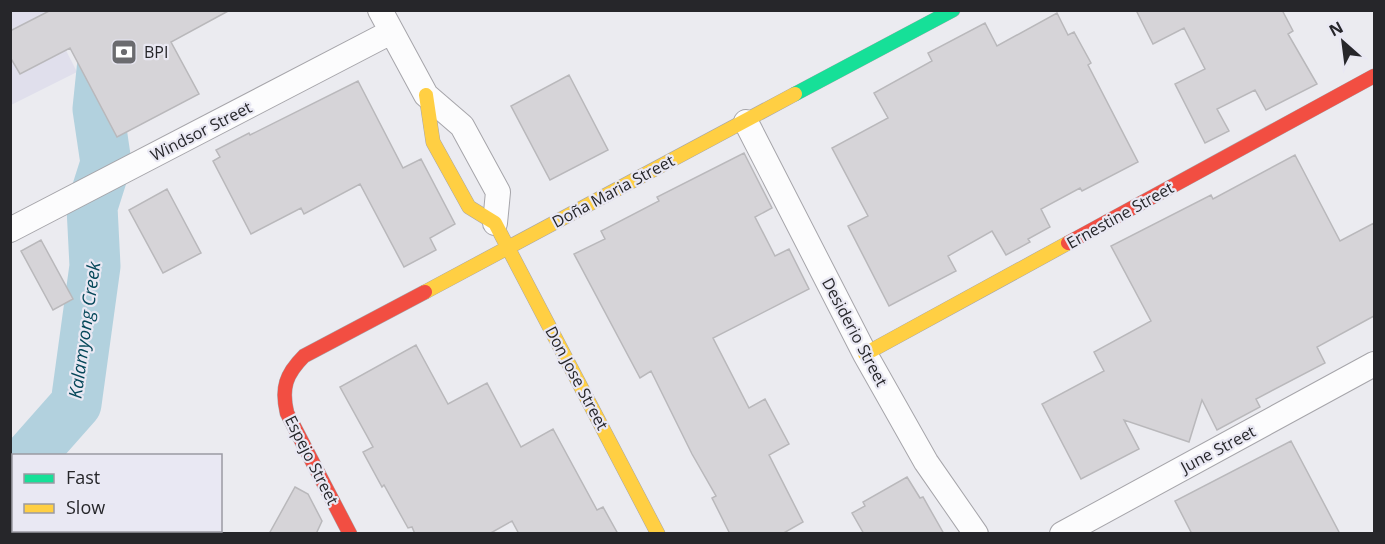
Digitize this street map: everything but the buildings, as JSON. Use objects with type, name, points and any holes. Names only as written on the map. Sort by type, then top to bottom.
[{"type":"street","points":[[380,10],[426,95],[462,126],[498,192],[495,223],[469,207],[433,142],[426,95]]},
{"type":"street","name":"Doña Maria Street","points":[[284,384],[290,369],[304,356],[953,10]]},
{"type":"street","name":"Windsor Street","points":[[10,230],[391,32]]},
{"type":"street","name":"Ernestine Street","points":[[865,354],[1374,76]]},
{"type":"street","name":"Desiderio Street","points":[[746,122],[865,354],[926,462],[976,534]]},
{"type":"street","name":"Don Jose Street","points":[[495,223],[658,534]]},
{"type":"street","name":"June Street","points":[[1062,534],[1374,364]]},
{"type":"street","name":"Espejo Street","points":[[284,384],[283,400],[287,412],[350,534]]},
{"type":"shaded area","points":[[11,11],[46,11],[77,72],[11,105]]},
{"type":"waterway","name":"Kalamyong Creek","points":[[32,454],[76,404],[95,266],[92,207],[106,163],[98,109],[106,32]]},
{"type":"traffic: fast","points":[[795,94],[953,10]]},
{"type":"traffic: slow","points":[[425,292],[795,94]]},
{"type":"traffic: slow","points":[[426,95],[433,142],[469,207],[495,223],[658,534]]},
{"type":"traffic: slow","points":[[865,354],[1068,243]]},
{"type":"traffic: jam","points":[[1068,243],[1374,76]]},
{"type":"traffic: jam","points":[[350,534],[287,413],[285,389],[289,375],[304,356],[425,292]]},
{"type":"place","name":"BPI","points":[[124,52]]}]
